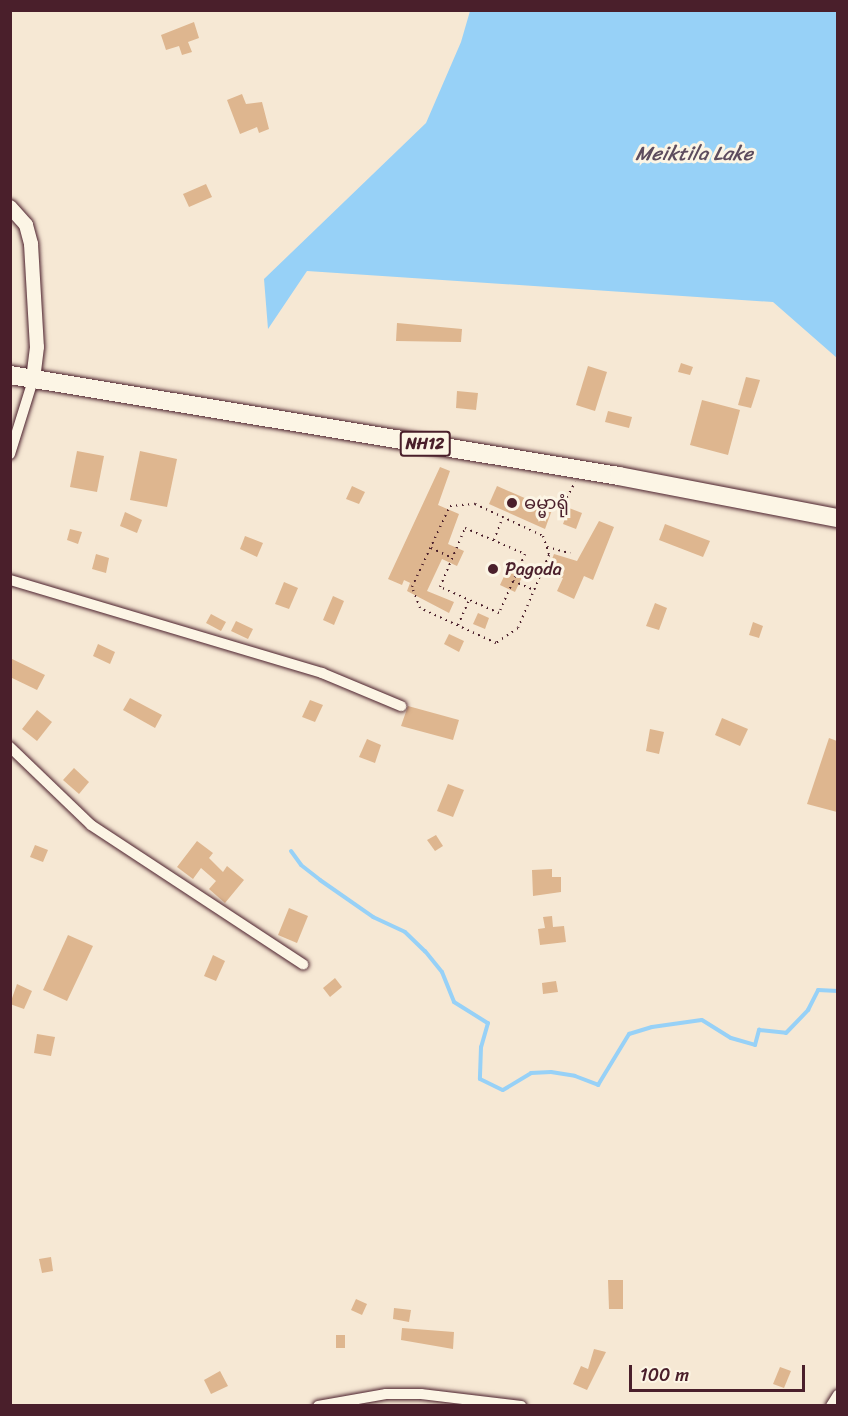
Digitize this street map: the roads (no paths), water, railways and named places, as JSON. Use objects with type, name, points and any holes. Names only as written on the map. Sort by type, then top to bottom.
[{"type":"highway","name":"NH12","points":[[10,375],[582,469],[837,518]]},
{"type":"street","points":[[10,207],[26,225],[31,244],[37,328],[33,380],[10,454]]},
{"type":"street","points":[[10,580],[322,673],[401,706]]},
{"type":"street","points":[[10,747],[91,825],[303,964]]},
{"type":"street","points":[[318,1406],[375,1395],[421,1394],[521,1406]]},
{"type":"street","points":[[831,1406],[837,1395]]},
{"type":"water","name":"Meiktila Lake","points":[[470,11],[837,11],[837,358],[773,302],[307,271],[268,329],[264,279],[426,123],[461,42]]},
{"type":"waterway","points":[[291,851],[301,865],[320,880],[373,917],[405,932],[425,951],[442,972],[454,1002],[488,1023],[481,1047],[480,1079],[503,1090],[531,1073],[551,1072],[575,1076],[598,1085],[629,1034],[652,1027],[702,1020],[731,1038],[755,1045],[759,1030],[786,1033],[808,1010],[818,990],[838,991]]},
{"type":"place","name":"ဓမ္မာရုံ","points":[[512,503]]},
{"type":"place","name":"Pagoda","points":[[493,569]]}]
